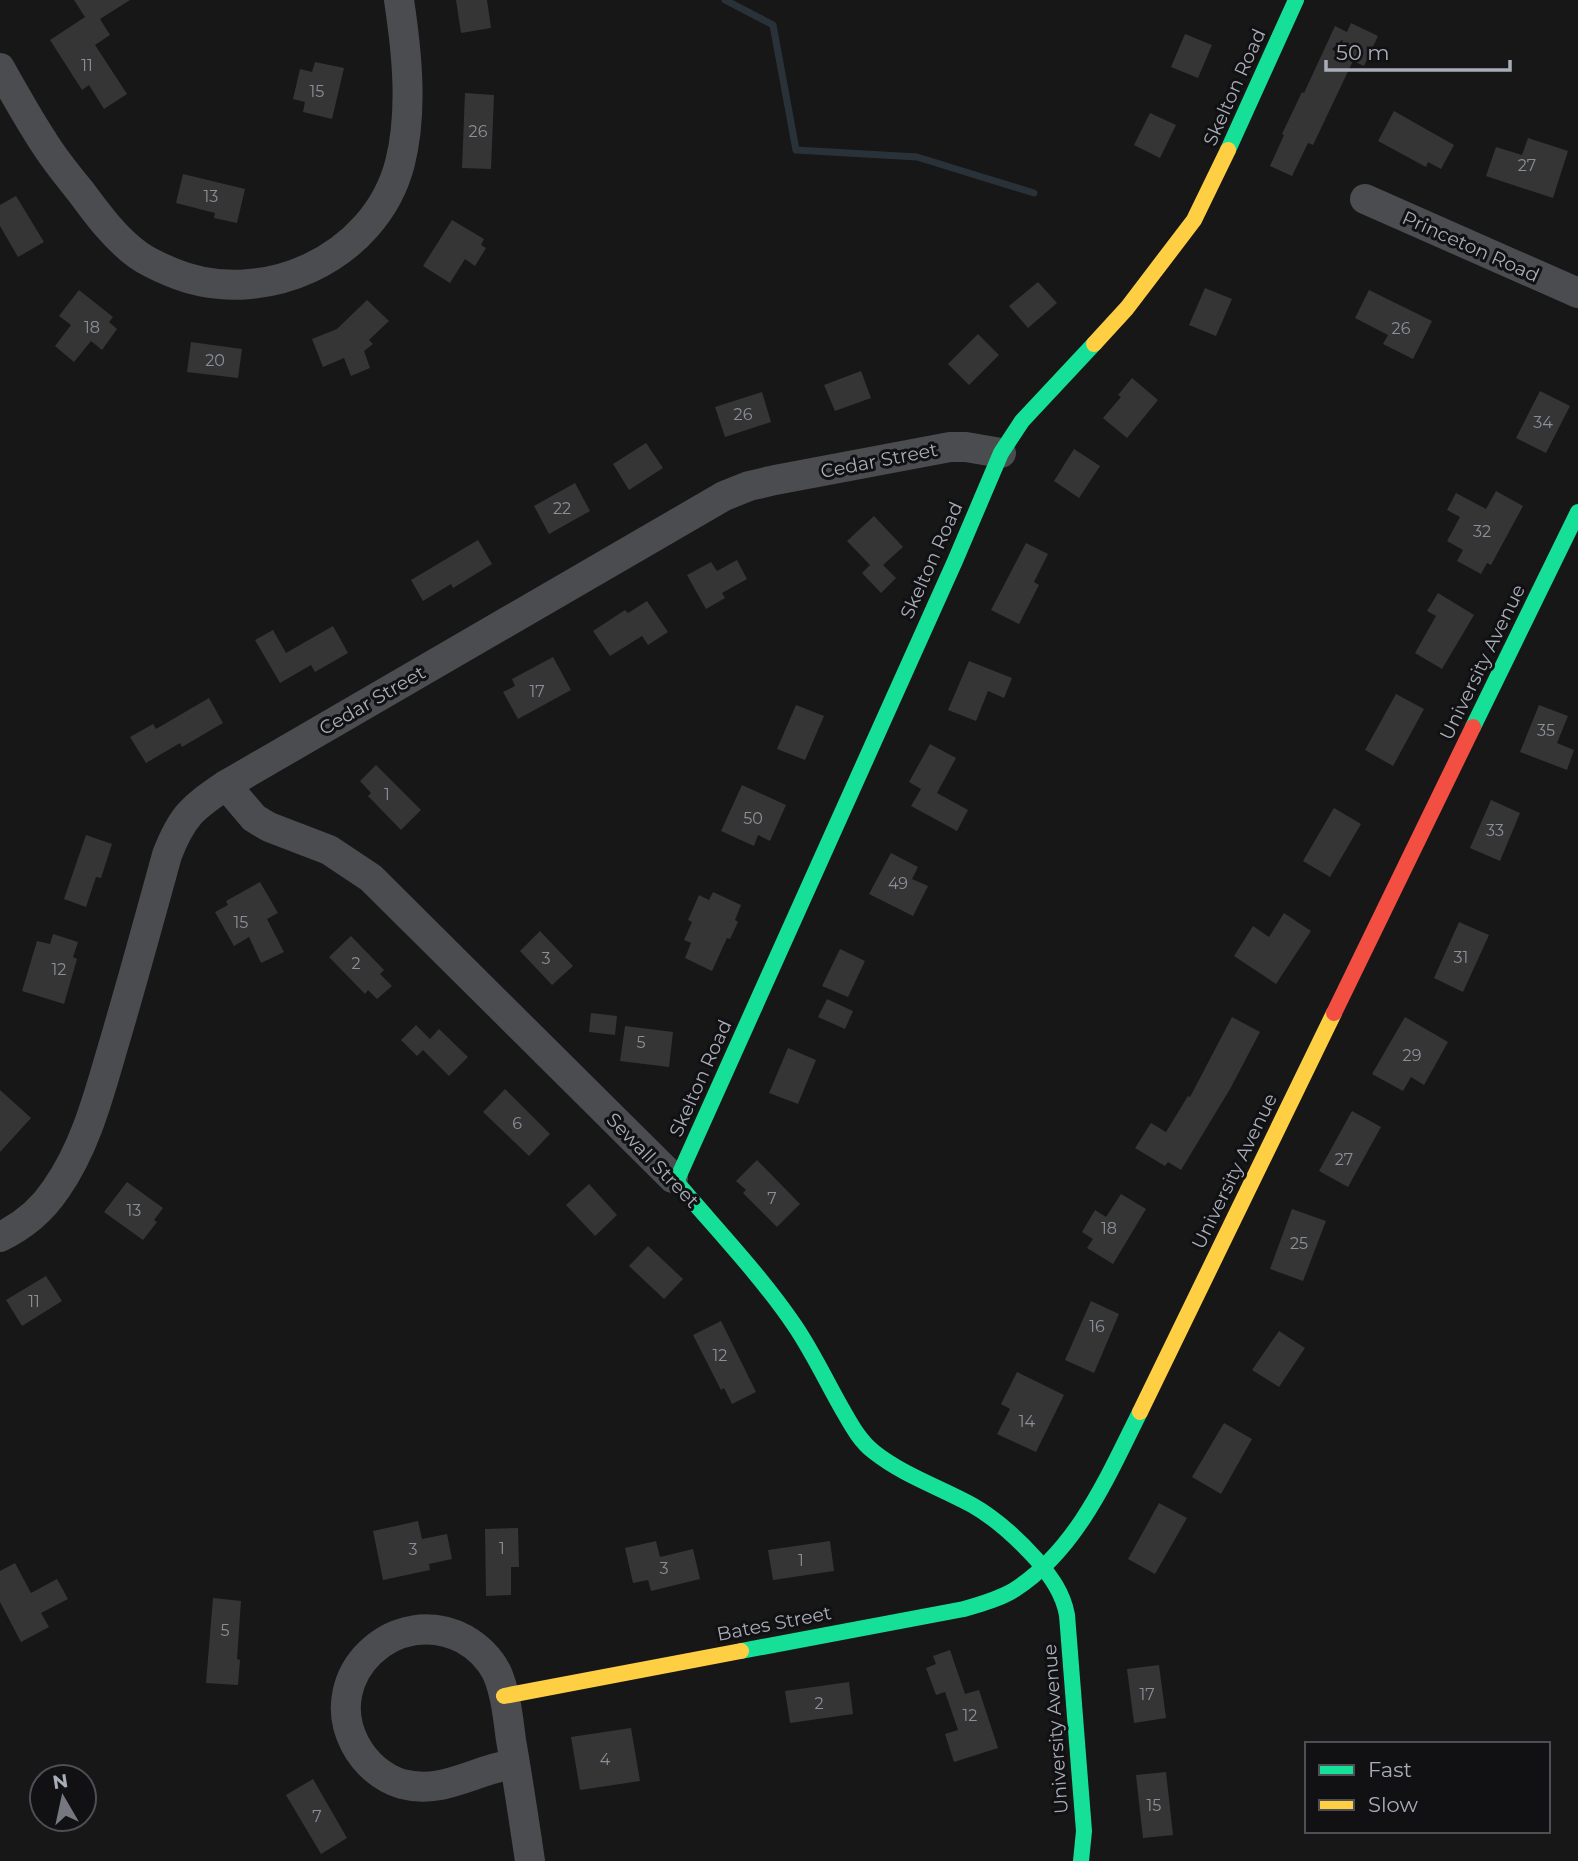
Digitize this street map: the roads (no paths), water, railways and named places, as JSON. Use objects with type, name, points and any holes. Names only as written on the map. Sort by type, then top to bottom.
[{"type":"street","points":[[0,68],[43,142],[98,215],[138,255],[178,275],[211,283],[238,285],[266,282],[303,272],[341,250],[356,238],[371,220],[390,190],[399,165],[407,114],[400,0]]},
{"type":"street","name":"Skelton Road","points":[[675,1180],[1001,453],[1022,421],[1127,308],[1194,220],[1296,0]]},
{"type":"street","name":"Princeton Road","points":[[1365,199],[1578,293]]},
{"type":"street","name":"Cedar Street","points":[[0,1237],[20,1226],[39,1210],[56,1189],[73,1160],[90,1121],[106,1072],[170,847],[186,817],[195,807],[226,785],[724,496],[775,480],[942,448],[966,447],[1001,453]]},
{"type":"street","name":"University Avenue","points":[[1081,1861],[1084,1830],[1067,1615],[1062,1595],[1042,1567],[1073,1532],[1115,1462],[1578,512]]},
{"type":"street","name":"Sewall Street","points":[[226,785],[254,818],[269,827],[329,850],[371,878],[675,1180],[777,1301],[806,1344],[859,1438],[866,1445],[894,1465],[996,1521],[1025,1546],[1042,1567]]},
{"type":"street","name":"Bates Street","points":[[504,1696],[964,1609],[1015,1589],[1042,1567]]},
{"type":"street","points":[[515,1764],[497,1766],[426,1788],[400,1783],[376,1771],[352,1739],[346,1713],[349,1686],[361,1662],[380,1643],[417,1630],[444,1631],[469,1642],[488,1660],[496,1671],[504,1696],[515,1764],[530,1861]]},
{"type":"waterway","points":[[725,0],[773,25],[796,150],[917,157],[1034,193]]}]
